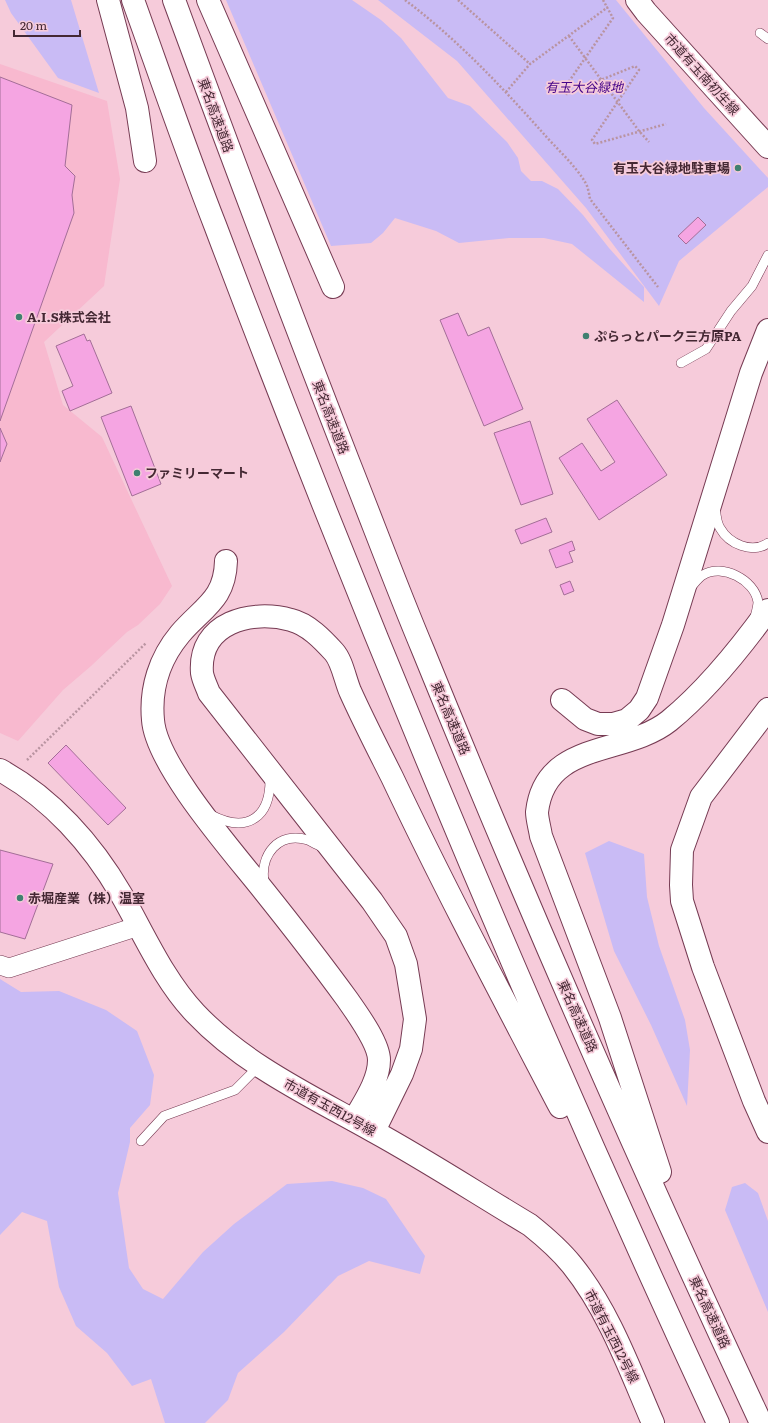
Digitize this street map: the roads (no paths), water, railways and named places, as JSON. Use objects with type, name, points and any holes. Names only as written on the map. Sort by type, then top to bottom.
[{"type":"main road","points":[[108,0],[137,108],[144,161]]},
{"type":"main road","points":[[133,0],[214,225],[387,665],[487,905],[658,1294],[718,1423]]},
{"type":"main road","name":"東名高速道路","points":[[174,0],[252,213],[421,647],[519,882],[694,1278],[761,1423]]},
{"type":"main road","points":[[208,0],[333,287]]},
{"type":"main road","name":"市道有玉南初生線","points":[[637,0],[646,12],[768,147]]},
{"type":"main road","points":[[562,700],[585,719],[598,724],[613,724],[627,720],[639,710],[647,698],[682,596],[739,409],[768,330]]},
{"type":"main road","points":[[226,561],[226,575],[221,590],[214,601],[180,634],[167,652],[156,676],[152,721],[167,761],[202,810],[339,988],[371,1036],[379,1058],[377,1075],[354,1120]]},
{"type":"main road","points":[[694,1278],[610,1018],[541,836],[537,813],[542,795],[550,778],[565,763],[586,753],[636,740],[654,732],[669,721],[701,691],[750,634],[768,610]]},
{"type":"main road","points":[[374,1131],[402,1074],[411,1049],[415,1019],[406,964],[396,936],[372,901],[331,851],[270,769],[210,693],[202,674],[204,654],[210,639],[224,626],[242,618],[270,616],[293,620],[315,633],[335,654],[349,689],[444,886],[658,1294]]},
{"type":"main road","points":[[768,709],[701,797],[682,850],[681,885],[682,901],[702,967],[754,1101],[768,1132]]},
{"type":"main road","name":"市道有玉西12号線","points":[[5,773],[37,795],[80,836],[103,865],[174,985],[194,1012],[216,1033],[259,1066],[374,1131],[530,1225],[554,1246],[572,1265],[603,1314],[653,1423]]},
{"type":"street","points":[[0,965],[9,968],[138,926]]},
{"type":"lane","points":[[681,363],[706,349],[731,311],[752,286],[768,255]]},
{"type":"lane","points":[[713,497],[719,527],[728,537],[740,545],[750,548],[764,546],[768,543]]},
{"type":"lane","points":[[682,596],[704,574],[717,572],[730,573],[742,580],[753,591],[758,602],[750,634]]},
{"type":"lane","points":[[202,810],[226,822],[240,824],[254,818],[265,808],[270,793],[270,769]]},
{"type":"lane","points":[[265,892],[262,871],[266,856],[273,846],[286,839],[306,840],[331,851]]},
{"type":"lane","points":[[141,1141],[164,1116],[235,1090],[259,1066]]},
{"type":"place","name":"有玉大谷緑地駐車場","points":[[738,168]]},
{"type":"place","name":"A.I.S株式会社","points":[[19,317]]},
{"type":"place","name":"ぷらっとパーク三方原PA","points":[[586,336]]},
{"type":"place","name":"ファミリーマート","points":[[137,473]]},
{"type":"place","name":"赤堀産業（株）温室","points":[[20,898]]},
{"type":"park label","name":"有玉大谷緑地","points":[[584,87]]}]
